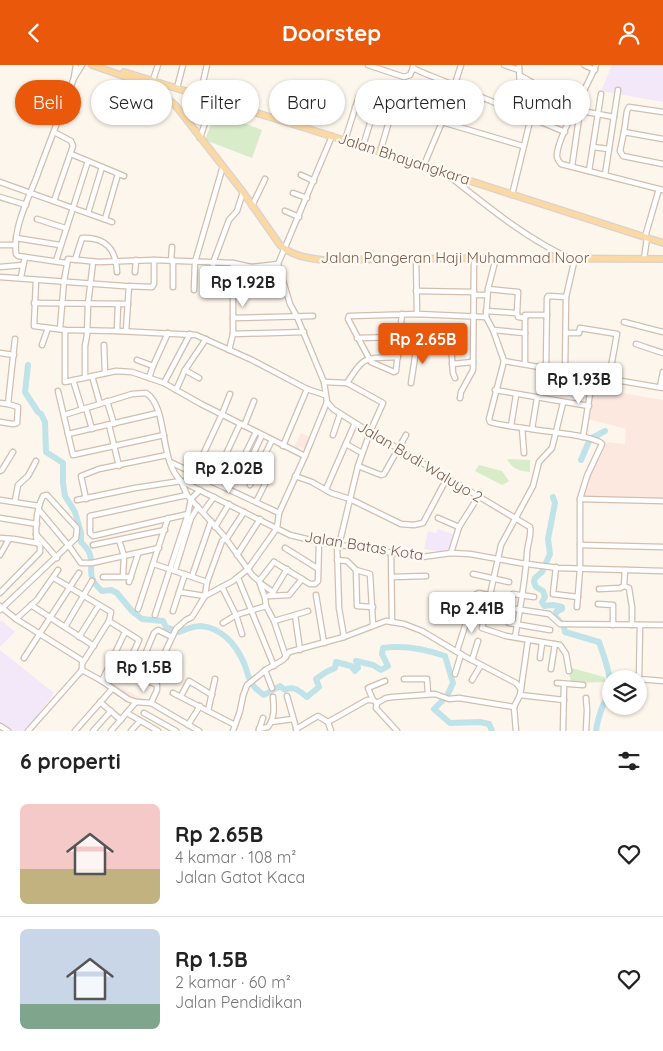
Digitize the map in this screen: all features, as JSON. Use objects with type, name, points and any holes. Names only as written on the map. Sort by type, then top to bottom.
[{"type":"main road","points":[[92,65],[137,80],[161,93],[182,114],[243,192],[284,249]]},
{"type":"main road","name":"Jalan Bhayangkara","points":[[101,65],[152,80]]},
{"type":"main road","name":"Jalan Bhayangkara","points":[[172,86],[182,90]]},
{"type":"main road","name":"Jalan Bhayangkara","points":[[259,113],[663,243]]},
{"type":"main road","name":"Jalan Pangeran Haji Muhammad Noor","points":[[284,249],[299,256],[316,259],[663,259]]},
{"type":"street","points":[[74,78],[76,65]]},
{"type":"street","points":[[66,263],[17,255],[15,245],[26,205],[74,78],[82,65]]},
{"type":"street","points":[[152,80],[158,65]]},
{"type":"street","points":[[177,88],[183,65]]},
{"type":"street","points":[[204,80],[207,65]]},
{"type":"street","points":[[368,65],[404,77],[410,75],[413,67],[444,80]]},
{"type":"street","points":[[457,80],[462,65]]},
{"type":"street","points":[[504,65],[519,67],[521,80]]},
{"type":"street","points":[[584,65],[596,67],[590,81]]},
{"type":"street","points":[[521,76],[528,80]]},
{"type":"street","points":[[605,175],[618,90]]},
{"type":"street","points":[[590,171],[601,94]]},
{"type":"street","points":[[663,112],[630,107],[627,111],[620,151],[622,155],[663,164]]},
{"type":"street","points":[[345,140],[355,110]]},
{"type":"street","points":[[590,112],[614,117]]},
{"type":"street","points":[[200,138],[204,125]]},
{"type":"street","points":[[363,146],[370,125]]},
{"type":"street","points":[[380,152],[388,125]]},
{"type":"street","points":[[424,165],[441,125]]},
{"type":"street","points":[[452,125],[524,147]]},
{"type":"street","points":[[512,195],[529,125]]},
{"type":"street","points":[[549,125],[565,132]]},
{"type":"street","points":[[569,125],[557,154],[561,164],[661,190],[646,237],[644,259]]},
{"type":"street","points":[[572,167],[576,125]]},
{"type":"street","points":[[54,132],[71,141],[73,146],[54,201]]},
{"type":"street","points":[[612,132],[663,139]]},
{"type":"street","points":[[36,280],[34,326],[61,330],[190,334],[206,339],[307,389],[324,395],[324,382],[285,291],[278,264],[332,136]]},
{"type":"street","points":[[593,147],[609,149]]},
{"type":"street","points":[[71,154],[124,176]]},
{"type":"street","points":[[56,261],[88,161]]},
{"type":"street","points":[[194,290],[195,262],[223,166]]},
{"type":"street","points":[[88,213],[102,167]]},
{"type":"street","points":[[444,172],[524,232],[554,251],[572,258],[566,297],[566,371]]},
{"type":"street","points":[[105,219],[118,173]]},
{"type":"street","points":[[301,175],[314,181]]},
{"type":"street","points":[[252,206],[265,179]]},
{"type":"street","points":[[462,186],[462,180],[467,180]]},
{"type":"street","points":[[0,182],[112,222]]},
{"type":"street","points":[[214,293],[213,263],[229,220],[237,211],[243,192]]},
{"type":"street","points":[[293,193],[307,198]]},
{"type":"street","points":[[0,197],[26,205]]},
{"type":"street","points":[[285,211],[299,217]]},
{"type":"street","points":[[37,219],[65,228]]},
{"type":"street","points":[[75,260],[81,238],[84,237],[107,243],[117,262],[117,272]]},
{"type":"street","points":[[16,238],[60,245]]},
{"type":"street","points":[[0,245],[15,245]]},
{"type":"street","points":[[172,247],[173,287]]},
{"type":"street","points":[[552,258],[554,251]]},
{"type":"street","points":[[21,277],[25,257]]},
{"type":"street","points":[[460,398],[461,391],[473,369],[475,315],[474,258]]},
{"type":"street","points":[[496,258],[488,289],[486,314],[504,361],[495,390],[489,420],[491,423],[583,437],[599,441],[602,444],[587,476],[580,499],[580,569],[577,607]]},
{"type":"street","points":[[278,264],[251,267],[233,263],[154,260],[93,262],[68,259],[64,281],[61,330],[65,382],[122,370],[149,378],[164,383],[305,457]]},
{"type":"street","points":[[416,259],[416,314]]},
{"type":"street","points":[[0,277],[129,287],[153,286],[154,260]]},
{"type":"street","points":[[135,272],[136,261]]},
{"type":"street","points":[[85,377],[85,346],[93,262]]},
{"type":"street","points":[[229,350],[233,333],[233,263]]},
{"type":"street","points":[[0,267],[23,265]]},
{"type":"street","points":[[251,267],[252,294],[285,291]]},
{"type":"street","points":[[126,331],[129,287]]},
{"type":"street","points":[[488,289],[518,292],[518,317],[547,315]]},
{"type":"street","points":[[416,291],[487,295]]},
{"type":"street","points":[[546,368],[547,297],[566,297]]},
{"type":"street","points":[[34,303],[128,304]]},
{"type":"street","points":[[117,331],[118,304]]},
{"type":"street","points":[[402,314],[398,357],[396,371],[394,372],[373,364],[368,358],[348,319],[349,316],[402,314],[475,315],[517,313]]},
{"type":"street","points":[[233,318],[313,316]]},
{"type":"street","points":[[525,318],[525,364]]},
{"type":"street","points":[[624,323],[663,332]]},
{"type":"street","points":[[42,345],[48,328]]},
{"type":"street","points":[[566,333],[578,333],[580,328],[616,334],[610,378]]},
{"type":"street","points":[[493,330],[525,333]]},
{"type":"street","points":[[233,333],[304,332]]},
{"type":"street","points":[[149,378],[168,333]]},
{"type":"street","points":[[164,383],[190,334]]},
{"type":"street","points":[[357,338],[400,337]]},
{"type":"street","points":[[8,404],[15,339]]},
{"type":"street","points":[[176,390],[185,371],[206,339]]},
{"type":"street","points":[[399,344],[451,344],[455,378]]},
{"type":"street","points":[[411,383],[417,344]]},
{"type":"street","points":[[636,344],[663,353]]},
{"type":"street","points":[[104,345],[105,373]]},
{"type":"street","points":[[0,353],[14,355]]},
{"type":"street","points":[[346,383],[357,367],[368,358],[398,357]]},
{"type":"street","points":[[138,360],[153,366]]},
{"type":"street","points":[[504,361],[662,387],[663,372]]},
{"type":"street","points":[[452,364],[473,362]]},
{"type":"street","points":[[185,371],[199,378]]},
{"type":"street","points":[[583,437],[593,375]]},
{"type":"street","points":[[92,376],[100,403]]},
{"type":"street","points":[[73,380],[92,429]]},
{"type":"street","points":[[324,382],[346,383],[382,401],[383,404],[362,453],[338,545],[339,608],[344,637]]},
{"type":"street","points":[[283,446],[307,389]]},
{"type":"street","points":[[495,390],[589,406]]},
{"type":"street","points":[[58,391],[73,455],[164,435]]},
{"type":"street","name":"Jalan Batas Kota","points":[[107,401],[132,394],[146,393],[153,399],[164,435],[169,462],[175,475],[181,481],[290,535],[319,542],[429,557],[451,553],[470,554],[544,566],[663,571]]},
{"type":"street","points":[[194,474],[230,394]]},
{"type":"street","name":"Jalan Budi Waluyo 2","points":[[324,395],[327,401],[340,414],[531,528],[527,564]]},
{"type":"street","points":[[511,426],[516,395]]},
{"type":"street","points":[[532,429],[537,398]]},
{"type":"street","points":[[64,415],[107,401],[119,466]]},
{"type":"street","points":[[212,482],[254,401]]},
{"type":"street","points":[[179,592],[205,596],[238,578],[248,569],[277,527],[279,513],[305,457],[327,401]]},
{"type":"street","points":[[0,403],[17,405],[18,407],[17,423],[0,422]]},
{"type":"street","points":[[563,403],[551,451],[539,462],[533,486],[501,545],[496,559],[482,629],[561,646],[566,654],[569,671]]},
{"type":"street","points":[[68,435],[158,413]]},
{"type":"street","points":[[333,435],[340,414]]},
{"type":"street","points":[[326,489],[355,423]]},
{"type":"street","points":[[522,428],[524,453]]},
{"type":"street","points":[[228,489],[256,432]]},
{"type":"street","points":[[249,463],[262,435]]},
{"type":"street","points":[[358,466],[384,475],[406,435]]},
{"type":"street","points":[[250,485],[272,440]]},
{"type":"street","points":[[346,444],[362,453]]},
{"type":"street","points":[[0,471],[13,452]]},
{"type":"street","points":[[86,499],[81,476],[99,469],[167,455]]},
{"type":"street","points":[[15,501],[18,485],[28,476],[36,461]]},
{"type":"street","points":[[169,462],[279,513]]},
{"type":"street","points":[[256,502],[269,476]]},
{"type":"street","points":[[295,477],[326,489],[333,494],[350,499],[401,524],[418,525],[423,523],[446,478]]},
{"type":"street","points":[[77,501],[135,488],[181,481],[187,495],[211,521],[252,575],[273,592]]},
{"type":"street","points":[[172,570],[191,500],[200,490]]},
{"type":"street","points":[[0,593],[41,551],[40,545],[37,543],[36,533],[39,508],[43,496],[47,495],[77,528],[76,538],[57,558],[1,608],[83,661]]},
{"type":"street","points":[[187,495],[92,516],[90,517],[90,533],[93,536],[188,514]]},
{"type":"street","points":[[203,512],[214,497]]},
{"type":"street","points":[[451,553],[459,527],[478,497]]},
{"type":"street","points":[[580,499],[663,501]]},
{"type":"street","points":[[0,500],[15,501],[39,508],[70,545],[78,561],[92,563],[159,548]]},
{"type":"street","points":[[215,527],[228,504]]},
{"type":"street","points":[[155,615],[191,518],[198,507]]},
{"type":"street","points":[[151,682],[175,630],[192,617],[205,596],[207,582],[222,541],[228,538],[244,512]]},
{"type":"street","points":[[0,518],[37,524]]},
{"type":"street","points":[[138,609],[168,518]]},
{"type":"street","points":[[438,518],[459,527]]},
{"type":"street","points":[[237,555],[260,519]]},
{"type":"street","points":[[192,577],[211,521]]},
{"type":"street","points":[[93,545],[165,530]]},
{"type":"street","points":[[36,533],[57,558]]},
{"type":"street","points":[[0,538],[37,543]]},
{"type":"street","points":[[0,555],[9,539]]},
{"type":"street","points":[[119,540],[124,556],[123,576]]},
{"type":"street","points":[[259,581],[274,561],[310,584],[315,584],[318,581],[319,542]]},
{"type":"street","points":[[580,545],[663,547]]},
{"type":"street","points":[[285,548],[318,568]]},
{"type":"street","points":[[392,553],[392,622]]},
{"type":"street","points":[[103,577],[123,576],[130,579],[138,554]]},
{"type":"street","points":[[337,560],[347,561],[356,570],[370,574],[373,625]]},
{"type":"street","points":[[154,564],[207,582]]},
{"type":"street","points":[[515,637],[527,564]]},
{"type":"street","points":[[556,567],[553,595],[578,597]]},
{"type":"street","points":[[267,597],[273,592],[287,569]]},
{"type":"street","points":[[16,619],[37,600],[58,570]]},
{"type":"street","points":[[356,570],[358,606],[372,607]]},
{"type":"street","points":[[624,586],[625,570]]},
{"type":"street","points":[[24,658],[79,573]]},
{"type":"street","points":[[172,611],[185,574]]},
{"type":"street","points":[[473,574],[509,582]]},
{"type":"street","points":[[392,577],[426,577]]},
{"type":"street","points":[[28,731],[82,670],[83,661],[109,621],[111,612],[54,578]]},
{"type":"street","points":[[238,578],[274,666]]},
{"type":"street","points":[[267,597],[290,595],[302,579]]},
{"type":"street","points":[[518,580],[525,581]]},
{"type":"street","points":[[65,627],[92,581]]},
{"type":"street","points":[[259,581],[267,597],[266,606],[274,621],[286,657]]},
{"type":"street","points":[[600,589],[622,588],[624,586]]},
{"type":"street","points":[[624,586],[629,589],[632,625]]},
{"type":"street","points":[[222,587],[236,615],[242,634]]},
{"type":"street","points":[[455,674],[474,596],[479,593],[505,599]]},
{"type":"street","points":[[513,594],[534,597]]},
{"type":"street","points":[[316,595],[324,643]]},
{"type":"street","points":[[598,604],[613,605],[613,625]]},
{"type":"street","points":[[30,605],[94,646]]},
{"type":"street","points":[[79,637],[99,605]]},
{"type":"street","points":[[223,623],[236,615],[266,606]]},
{"type":"street","points":[[509,608],[550,614],[558,624],[663,625]]},
{"type":"street","points":[[274,621],[308,611]]},
{"type":"street","points":[[486,613],[505,616]]},
{"type":"street","points":[[295,615],[300,650]]},
{"type":"street","points":[[109,621],[138,640],[125,671]]},
{"type":"street","points":[[232,731],[247,685],[265,670],[286,657],[289,652],[344,637],[386,621],[404,624],[422,631],[481,665],[510,679],[520,689]]},
{"type":"street","points":[[510,623],[550,630]]},
{"type":"street","points":[[639,670],[640,625]]},
{"type":"street","points":[[136,676],[154,633],[158,631],[172,637]]},
{"type":"street","points":[[102,681],[125,632]]},
{"type":"street","points":[[516,731],[514,707],[520,695],[528,640]]},
{"type":"street","points":[[472,660],[478,641]]},
{"type":"street","points":[[540,658],[542,643]]},
{"type":"street","points":[[551,669],[555,644]]},
{"type":"street","points":[[109,663],[157,685],[158,690],[150,703]]},
{"type":"street","points":[[472,680],[481,665]]},
{"type":"street","points":[[82,670],[136,702],[150,703],[198,731]]},
{"type":"street","points":[[265,670],[272,688]]},
{"type":"street","points":[[208,711],[215,679]]},
{"type":"street","points":[[404,679],[427,679],[428,694]]},
{"type":"street","points":[[647,680],[663,681]]},
{"type":"street","points":[[181,697],[189,681],[212,695]]},
{"type":"street","points":[[385,681],[368,688],[379,713],[396,731]]},
{"type":"street","points":[[557,683],[583,685]]},
{"type":"street","points":[[563,731],[564,684]]},
{"type":"street","points":[[83,731],[76,729],[112,689]]},
{"type":"street","points":[[173,693],[235,725]]},
{"type":"street","points":[[328,722],[362,702],[428,694],[435,694],[449,699],[459,698],[514,707]]},
{"type":"street","points":[[520,695],[564,700]]},
{"type":"street","points":[[287,696],[296,730],[318,717],[328,722],[331,731]]},
{"type":"street","points":[[258,730],[268,727],[274,716],[273,697]]},
{"type":"street","points":[[586,698],[586,731]]},
{"type":"street","points":[[100,702],[121,720]]},
{"type":"street","points":[[111,731],[136,702]]},
{"type":"street","points":[[150,717],[156,707]]},
{"type":"street","points":[[188,725],[200,707]]},
{"type":"street","points":[[93,731],[111,711]]},
{"type":"street","points":[[127,713],[158,731]]},
{"type":"street","points":[[144,713],[176,731]]},
{"type":"street","points":[[258,730],[263,717]]},
{"type":"street","points":[[271,722],[293,719]]},
{"type":"street","points":[[131,731],[140,721]]},
{"type":"street","points":[[0,727],[8,731]]},
{"type":"shaded area","points":[[612,65],[663,65],[663,102],[601,91]]},
{"type":"shaded area","points":[[592,388],[663,400],[663,500],[584,498],[588,480],[607,442],[625,444],[626,429],[588,419]]},
{"type":"shaded area","points":[[301,433],[311,437],[306,450],[299,447],[297,451],[293,449]]},
{"type":"shaded area","points":[[438,529],[455,535],[450,551],[443,550],[441,552],[424,549],[428,531],[436,533]]},
{"type":"shaded area","points":[[0,621],[15,632],[0,647]]},
{"type":"shaded area","points":[[0,650],[54,693],[35,719],[23,731],[10,731],[0,725]]},
{"type":"shaded area","points":[[105,679],[143,699],[141,702],[128,697],[104,681]]},
{"type":"green space","points":[[211,125],[249,125],[262,130],[252,158],[205,140]]},
{"type":"green space","points":[[507,459],[530,460],[530,472],[516,469]]},
{"type":"green space","points":[[479,465],[502,471],[509,481],[502,485],[475,471]]},
{"type":"green space","points":[[568,667],[602,676],[602,682],[571,683]]},
{"type":"waterway","points":[[28,365],[25,392],[45,422],[46,452],[63,463],[65,496],[75,512],[81,533],[81,542],[91,557],[91,575],[96,585],[102,591],[111,590],[117,593],[132,611],[142,619],[163,621],[166,627],[179,632],[201,626],[209,627],[222,634],[237,650],[252,684],[264,695],[280,686],[285,690],[296,689],[307,697],[319,687],[316,679],[335,668],[336,662],[351,666],[355,671],[358,668],[356,661],[373,665],[381,670],[388,666],[382,654],[383,648],[414,648],[445,656],[453,683],[447,696],[434,709],[450,723],[480,722],[489,724],[492,731]]},
{"type":"waterway","points":[[581,460],[590,439],[605,431]]},
{"type":"waterway","points":[[553,497],[555,503],[548,539],[550,554],[542,572],[535,578],[534,582],[536,587],[543,591],[545,597],[542,602],[544,606],[562,607],[562,609],[556,612],[555,616],[563,625],[565,632],[599,642],[608,668],[611,689],[610,695],[602,708],[596,731]]}]
